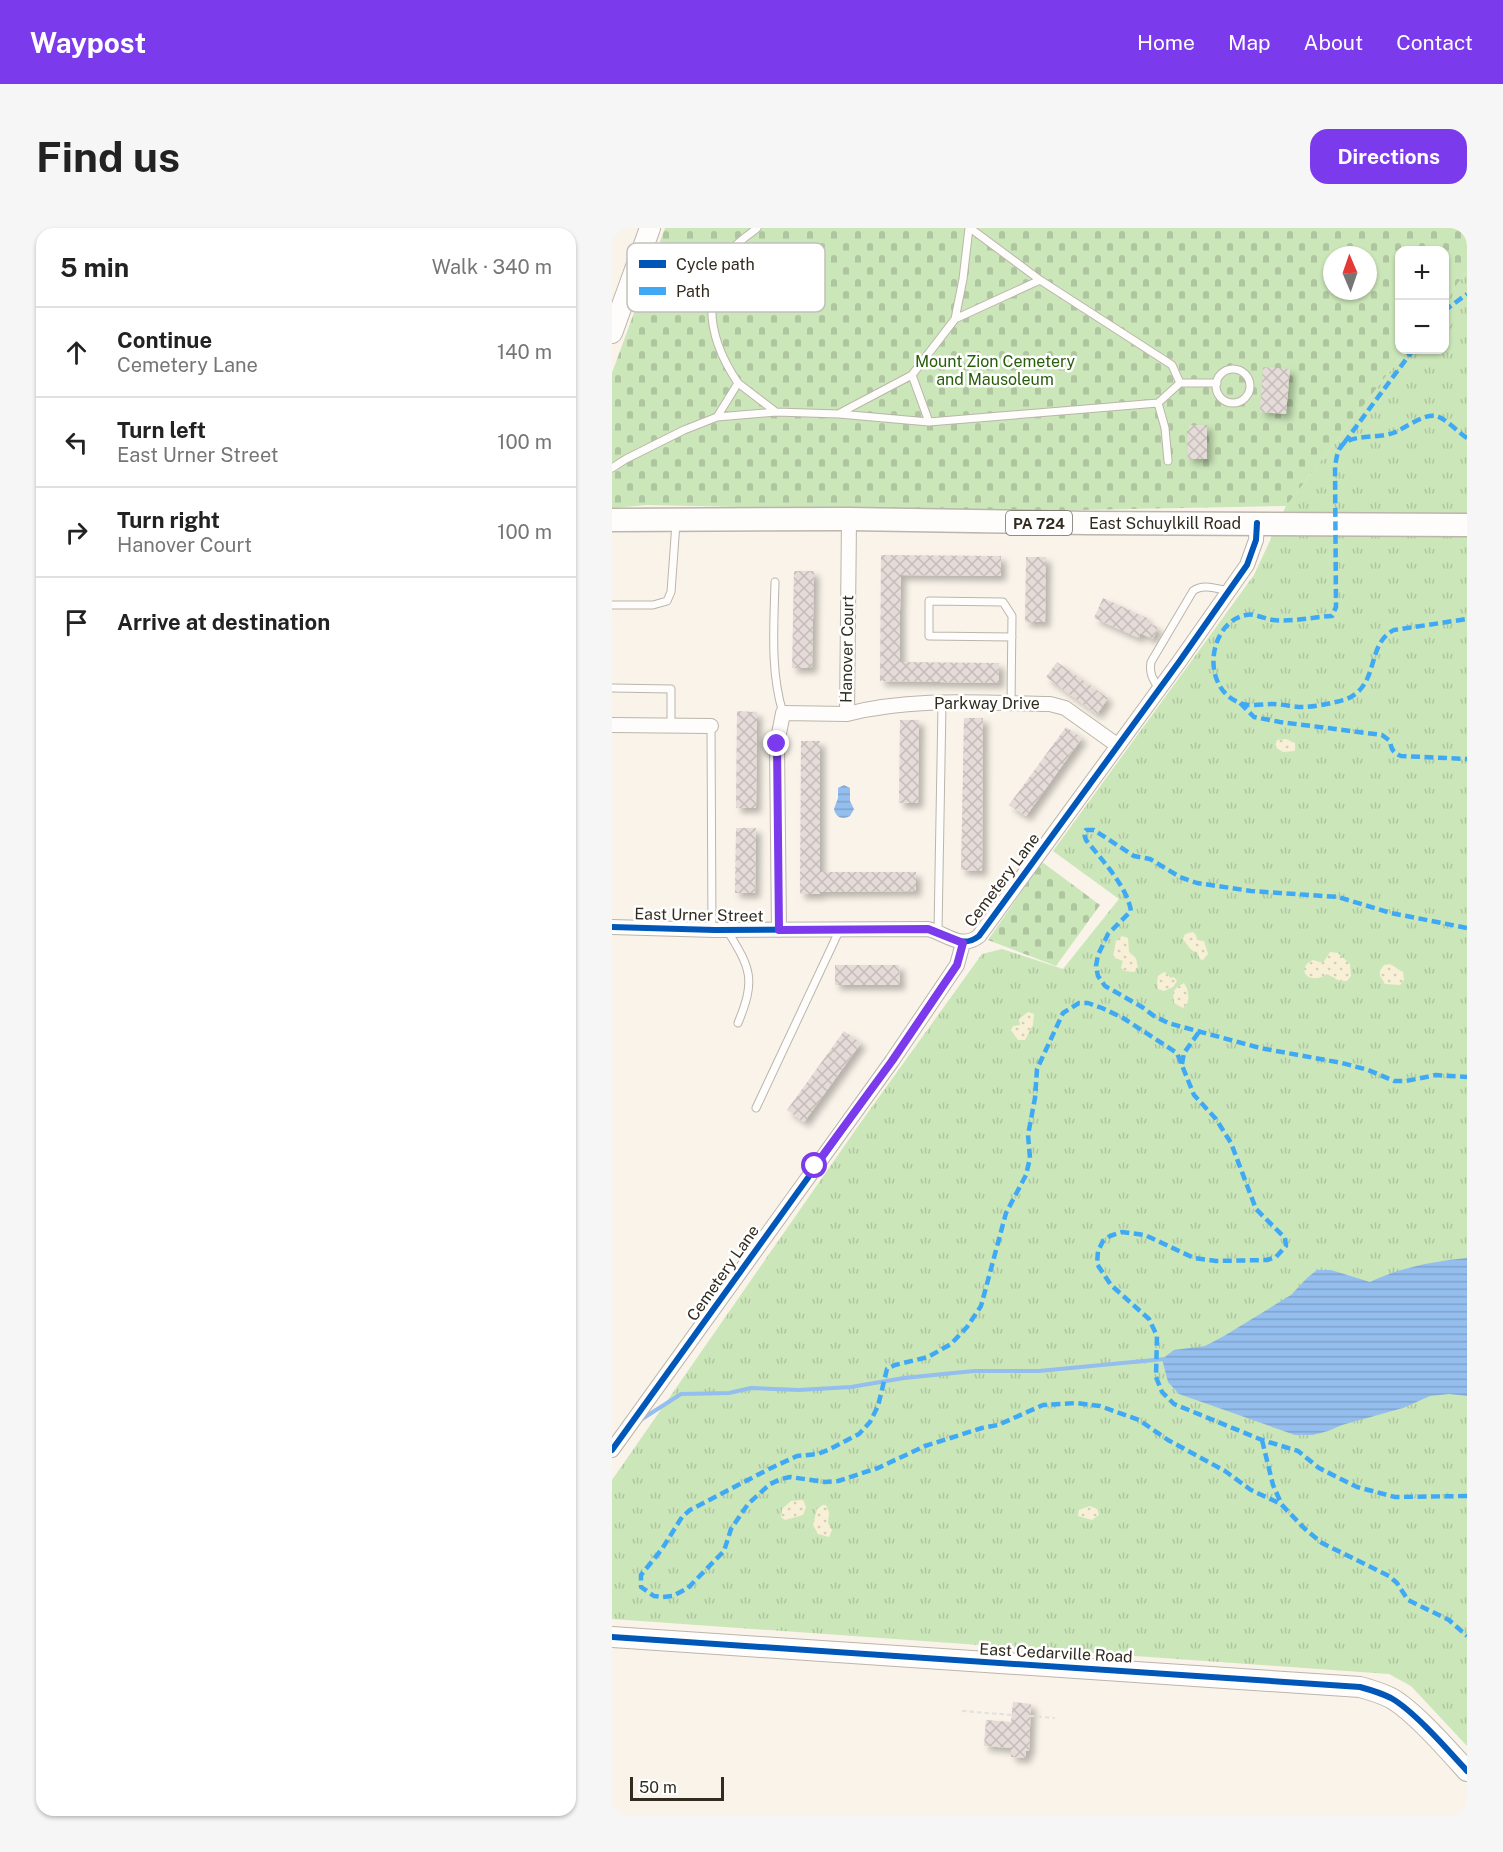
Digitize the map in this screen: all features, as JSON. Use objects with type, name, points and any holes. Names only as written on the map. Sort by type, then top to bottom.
[{"type":"main road","name":"East Schuylkill Road","points":[[612,520],[849,519],[1467,525]]},
{"type":"street","points":[[645,243],[650,228]]},
{"type":"street","points":[[612,333],[627,292]]},
{"type":"street","name":"Hanover Court","points":[[783,713],[847,714],[849,519]]},
{"type":"street","name":"Cemetery Lane","points":[[612,1450],[892,1061],[957,965],[963,943],[973,941],[979,936],[1229,591],[1250,558],[1256,540],[1257,523]]},
{"type":"street","name":"Parkway Drive","points":[[847,714],[908,702],[1050,704],[1065,708],[1117,745]]},
{"type":"street","points":[[779,930],[777,744],[783,713]]},
{"type":"street","points":[[612,725],[711,726]]},
{"type":"street","name":"East Urner Street","points":[[612,927],[712,930],[928,929],[963,943]]},
{"type":"street","name":"East Cedarville Road","points":[[612,1637],[1360,1687],[1393,1699],[1407,1710],[1467,1771]]},
{"type":"lane","points":[[739,243],[758,228]]},
{"type":"lane","points":[[838,414],[912,375],[955,319],[963,279],[969,228],[1040,280],[1172,365],[1180,383]]},
{"type":"lane","points":[[955,319],[1040,280]]},
{"type":"lane","points":[[711,312],[716,342],[738,383],[776,412]]},
{"type":"lane","points":[[1235,369],[1248,379],[1250,389],[1245,399],[1228,403],[1219,396],[1216,383],[1224,371],[1235,369]]},
{"type":"lane","points":[[912,375],[929,422]]},
{"type":"lane","points":[[717,417],[738,383]]},
{"type":"lane","points":[[612,468],[684,430],[717,417],[776,412],[838,414],[929,422],[1158,403],[1180,383],[1216,383]]},
{"type":"lane","points":[[1158,403],[1165,428],[1168,461]]},
{"type":"lane","points":[[612,605],[653,606],[667,601],[671,592],[676,521]]},
{"type":"lane","points":[[775,582],[775,674],[777,694],[783,713]]},
{"type":"lane","points":[[1159,689],[1152,678],[1151,662],[1193,591],[1198,587],[1206,587],[1229,591]]},
{"type":"lane","points":[[1011,703],[1012,637],[1012,616],[1003,603],[929,601],[929,636],[1012,637]]},
{"type":"lane","points":[[612,688],[670,689],[671,726]]},
{"type":"lane","points":[[938,932],[942,704]]},
{"type":"lane","points":[[711,726],[712,930]]},
{"type":"lane","points":[[756,1108],[840,929]]},
{"type":"lane","points":[[727,930],[748,967],[749,984],[745,1006],[738,1023]]},
{"type":"path","points":[[962,1711],[1012,1715]]},
{"type":"path","points":[[1030,1716],[1055,1718]]},
{"type":"green space","name":"Mount Zion Cemetery and Mausoleum","points":[[665,228],[1467,228],[1467,271],[1449,295],[1449,246],[1395,246],[1395,354],[1403,354],[1286,506],[918,513],[647,505],[612,508],[612,373],[634,312],[825,312],[825,243],[660,243]]},
{"type":"green space","points":[[1467,271],[1467,1746],[1411,1686],[1389,1674],[612,1619],[612,1480],[861,1122],[982,954],[1002,949],[1063,969],[1119,899],[1053,851],[1254,575],[1286,506],[1403,354],[1449,354],[1449,295]]},
{"type":"green space","points":[[1042,862],[1100,905],[1056,966],[988,940]]},
{"type":"sand","points":[[1286,739],[1295,743],[1295,751],[1283,752],[1275,747],[1277,740]]},
{"type":"sand","points":[[1193,932],[1197,940],[1204,941],[1208,954],[1203,960],[1183,939],[1185,934]]},
{"type":"sand","points":[[1122,936],[1128,938],[1129,952],[1136,958],[1138,968],[1134,972],[1125,971],[1121,968],[1123,961],[1113,957],[1116,941]]},
{"type":"sand","points":[[1330,952],[1338,953],[1350,964],[1351,976],[1347,981],[1340,981],[1327,974],[1312,978],[1304,972],[1309,962],[1313,960],[1323,963]]},
{"type":"sand","points":[[1390,964],[1403,972],[1404,980],[1400,985],[1385,984],[1380,976],[1384,965]]},
{"type":"sand","points":[[1164,972],[1177,981],[1173,987],[1164,991],[1158,989],[1157,982],[1158,976]]},
{"type":"sand","points":[[1184,983],[1188,996],[1186,1006],[1183,1008],[1174,1003],[1173,993]]},
{"type":"sand","points":[[1028,1012],[1034,1014],[1033,1025],[1025,1040],[1018,1040],[1011,1030],[1013,1026],[1020,1025],[1019,1019]]},
{"type":"sand","points":[[803,1500],[806,1507],[803,1515],[785,1520],[781,1517],[782,1509],[791,1501]]},
{"type":"sand","points":[[826,1505],[829,1513],[828,1523],[832,1530],[829,1537],[818,1534],[813,1525],[817,1509]]},
{"type":"sand","points":[[1090,1506],[1097,1509],[1099,1515],[1092,1520],[1078,1516],[1079,1510]]},
{"type":"water","points":[[844,785],[850,788],[850,801],[854,809],[850,816],[842,818],[836,814],[834,809],[838,798],[838,788]]},
{"type":"water","points":[[1467,1258],[1467,1396],[1449,1394],[1430,1396],[1403,1408],[1328,1431],[1313,1435],[1295,1435],[1179,1394],[1168,1382],[1162,1359],[1174,1350],[1205,1346],[1224,1336],[1291,1295],[1317,1270],[1331,1270],[1370,1282],[1417,1266]]},
{"type":"building","points":[[1263,367],[1290,369],[1286,414],[1260,412]]},
{"type":"building","points":[[1189,425],[1207,425],[1207,459],[1188,459],[1187,431],[1189,431]]},
{"type":"building","points":[[881,555],[1001,556],[1001,576],[901,575],[900,610],[900,662],[999,663],[999,683],[880,681]]},
{"type":"building","points":[[1026,557],[1046,557],[1045,622],[1025,622]]},
{"type":"building","points":[[794,571],[814,571],[812,668],[792,668]]},
{"type":"building","points":[[1103,598],[1147,618],[1146,622],[1158,627],[1153,639],[1140,633],[1139,638],[1094,618]]},
{"type":"building","points":[[1057,662],[1108,698],[1097,714],[1046,677]]},
{"type":"building","points":[[737,711],[757,712],[756,808],[736,808]]},
{"type":"building","points":[[964,718],[983,718],[982,871],[961,870]]},
{"type":"building","points":[[900,720],[919,720],[918,803],[899,803]]},
{"type":"building","points":[[1066,727],[1082,738],[1026,816],[1009,805]]},
{"type":"building","points":[[801,741],[820,741],[820,872],[916,872],[916,891],[800,894]]},
{"type":"building","points":[[736,828],[756,828],[755,893],[735,893]]},
{"type":"building","points":[[835,965],[899,965],[900,985],[835,985]]},
{"type":"building","points":[[844,1031],[861,1043],[804,1122],[787,1110]]},
{"type":"building","points":[[1013,1702],[1031,1704],[1029,1751],[1026,1751],[1026,1758],[1011,1757],[1011,1748],[984,1746],[986,1720],[1011,1722]]},
{"type":"waterway","points":[[642,1419],[681,1394],[729,1393],[751,1388],[799,1390],[851,1387],[904,1378],[974,1371],[1039,1371],[1165,1359]]},
{"type":"marked path","points":[[1449,307],[1467,294]]},
{"type":"marked path","points":[[1344,443],[1410,354]]},
{"type":"marked path","points":[[1467,438],[1443,419],[1431,416],[1393,433],[1356,438],[1343,444],[1338,452],[1335,466],[1336,607],[1332,616],[1280,620],[1246,615],[1233,620],[1224,629],[1217,642],[1214,670],[1218,683],[1227,695],[1240,703],[1303,707],[1329,704],[1356,694],[1368,676],[1379,645],[1385,636],[1394,630],[1467,619]]},
{"type":"marked path","points":[[1240,703],[1254,717],[1382,735],[1390,741],[1394,752],[1401,756],[1467,759]]},
{"type":"marked path","points":[[1467,928],[1391,913],[1338,897],[1251,891],[1197,883],[1180,877],[1150,859],[1134,856],[1094,830],[1086,830],[1084,834],[1086,840],[1119,883],[1131,911],[1108,934],[1098,955],[1096,966],[1098,976],[1105,986],[1168,1023],[1260,1048],[1342,1063],[1368,1070],[1394,1081],[1436,1075],[1467,1077]]},
{"type":"marked path","points":[[1467,1496],[1395,1497],[1357,1487],[1319,1468],[1298,1451],[1262,1440],[1174,1404],[1162,1392],[1156,1377],[1157,1336],[1149,1319],[1111,1285],[1097,1264],[1098,1251],[1103,1241],[1122,1232],[1145,1235],[1194,1258],[1216,1261],[1267,1260],[1276,1257],[1286,1246],[1285,1238],[1256,1209],[1231,1143],[1216,1119],[1194,1095],[1177,1053],[1123,1018],[1088,1003],[1079,1003],[1063,1013],[1037,1069],[1035,1098],[1028,1135],[1030,1158],[1026,1175],[1006,1213],[981,1306],[967,1327],[951,1344],[928,1357],[887,1369],[878,1406],[870,1422],[859,1434],[818,1454],[797,1456],[690,1510],[682,1517],[662,1549],[641,1575],[641,1587],[654,1596],[673,1596],[688,1588],[724,1551],[731,1529],[748,1504],[770,1484],[781,1479],[790,1477],[825,1482],[838,1481],[878,1468],[925,1446],[998,1425],[1043,1405],[1076,1403],[1100,1406],[1139,1420],[1168,1440],[1225,1471],[1251,1490],[1281,1504],[1322,1543],[1389,1576],[1397,1583],[1408,1600],[1449,1620],[1467,1636]]},
{"type":"marked path","points":[[1182,1064],[1184,1053],[1199,1032]]},
{"type":"marked path","points":[[1262,1440],[1273,1485],[1281,1503]]},
{"type":"cycle path","points":[[612,927],[715,930],[928,929],[954,940],[966,942],[979,936],[1247,565],[1256,540],[1257,523]]},
{"type":"cycle path","points":[[612,1450],[892,1061],[957,965],[963,943]]},
{"type":"cycle path","points":[[612,1637],[1360,1687],[1391,1698],[1400,1704],[1431,1732],[1467,1771]]},
{"type":"route","points":[[777,744],[779,930],[928,929],[963,943],[957,965],[892,1061],[815,1166]]}]
